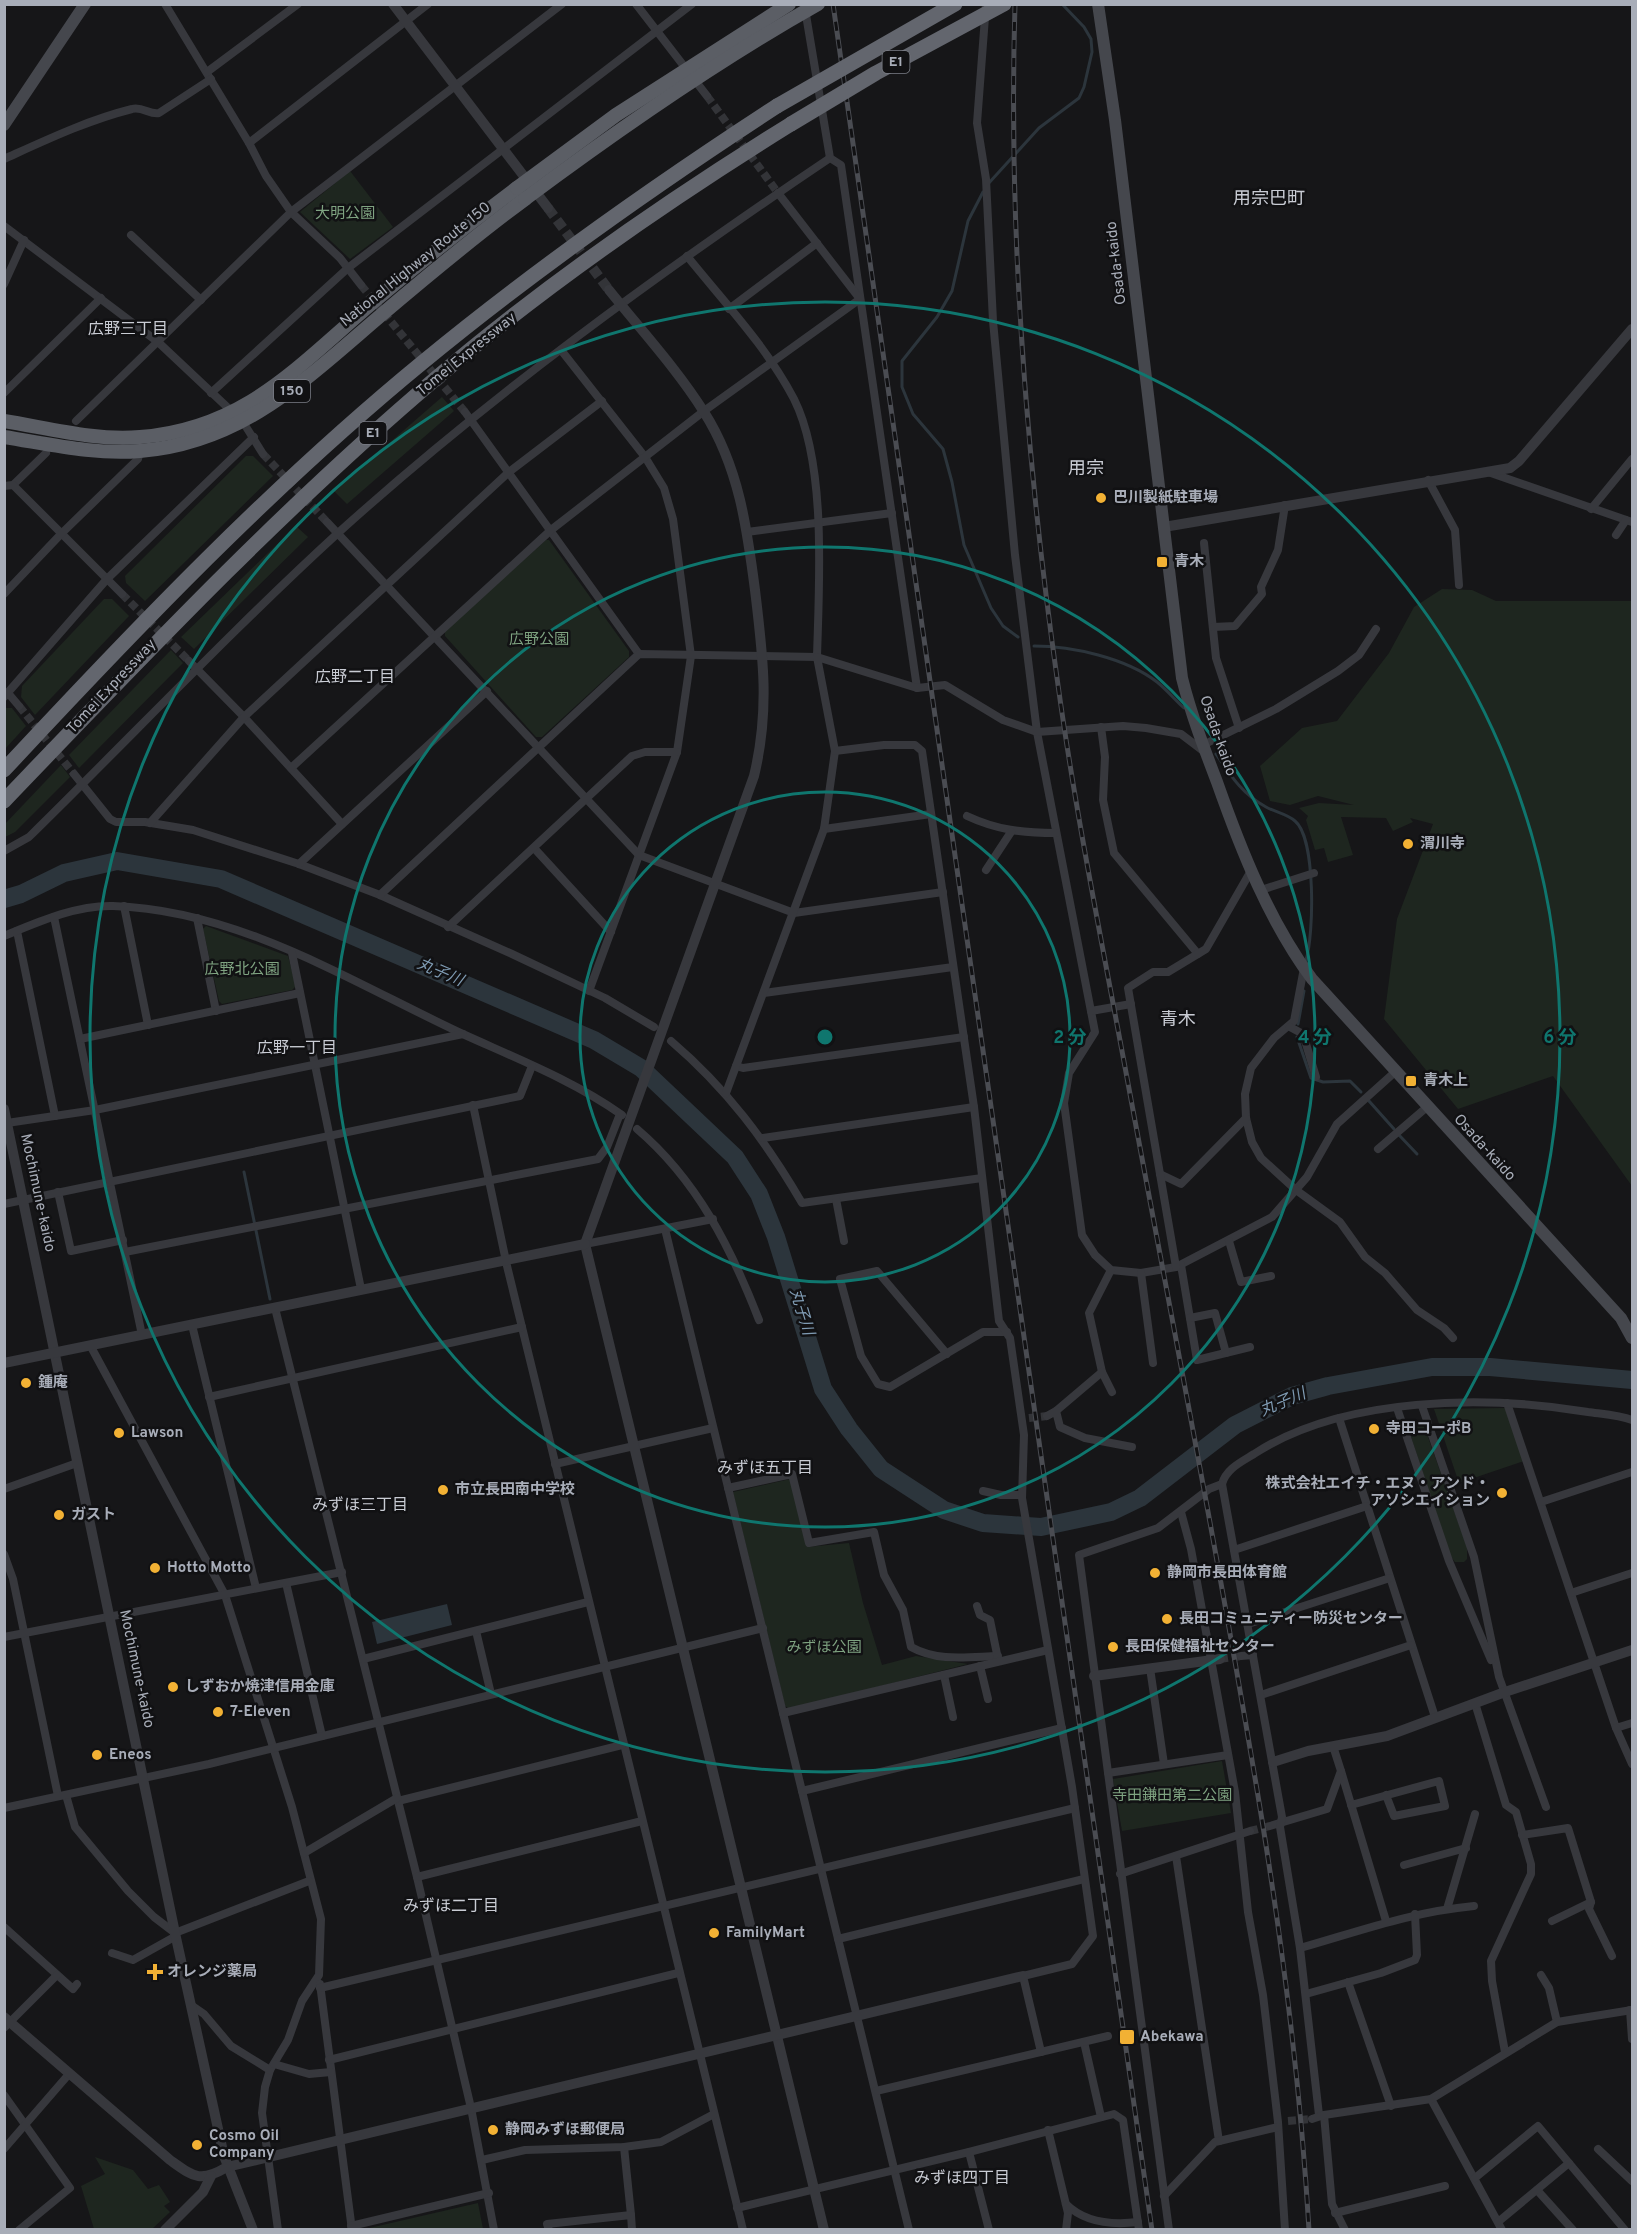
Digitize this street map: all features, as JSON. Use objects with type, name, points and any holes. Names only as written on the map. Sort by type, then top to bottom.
[{"type":"highway","name":"National Highway Route 150","points":[[521,194],[616,115],[789,4]]},
{"type":"highway","name":"National Highway Route 150","points":[[4,437],[95,450],[140,451],[200,440],[238,417],[372,303],[521,194],[758,38],[818,4]]},
{"type":"highway","name":"Tomei Expressway","points":[[4,770],[152,614],[284,486],[373,404],[495,304],[571,246],[777,106],[955,4]]},
{"type":"highway","name":"Tomei Expressway","points":[[4,801],[231,566],[356,448],[435,379],[588,261],[671,202],[791,124],[876,73],[1004,4]]},
{"type":"highway","name":"National Highway Route 150","points":[[4,421],[90,435],[137,438],[238,417]]},
{"type":"main road","points":[[4,125],[85,4]]},
{"type":"main road","name":"Osada-kaido","points":[[1098,4],[1115,120],[1182,678],[1204,749],[1252,869],[1304,968],[1395,1072],[1621,1318],[1632,1338]]},
{"type":"street","points":[[4,159],[71,129],[135,108],[155,114],[159,112],[209,76],[298,4]]},
{"type":"street","points":[[393,4],[548,208]]},
{"type":"street","points":[[249,143],[428,4]]},
{"type":"street","points":[[76,421],[291,212],[562,4]]},
{"type":"street","points":[[636,4],[707,96]]},
{"type":"street","points":[[211,393],[348,268],[692,4]]},
{"type":"street","points":[[804,4],[830,158],[841,165],[917,688]]},
{"type":"street","points":[[986,4],[977,123],[986,179],[992,299],[1008,490],[1037,732],[1095,1032],[1069,1073],[1064,1103],[1082,1235],[1095,1255],[1111,1270],[1141,1273],[1179,1266],[1229,1241],[1272,1217],[1307,1177],[1337,1124],[1395,1072]]},
{"type":"street","points":[[166,5],[249,143],[266,176],[291,212],[348,268],[361,285]]},
{"type":"street","points":[[4,851],[29,837],[196,669],[339,533],[471,420],[621,304],[830,158]]},
{"type":"street","points":[[778,193],[860,299]]},
{"type":"street","points":[[4,226],[158,342],[238,417],[254,437],[263,454]]},
{"type":"street","points":[[131,235],[201,300]]},
{"type":"street","points":[[4,284],[24,240]]},
{"type":"street","points":[[729,309],[817,243]]},
{"type":"street","points":[[687,256],[772,363],[795,402],[804,425],[819,523],[817,657],[835,751],[824,829],[726,1093]]},
{"type":"street","points":[[609,290],[704,411],[736,483],[747,532],[763,656],[765,693],[762,741],[754,776],[585,1244],[824,2229]]},
{"type":"street","points":[[4,393],[101,298]]},
{"type":"street","points":[[291,768],[551,530],[704,411],[860,299]]},
{"type":"street","points":[[1164,527],[1428,480],[1510,468],[1519,461],[1632,329]]},
{"type":"street","points":[[561,350],[645,457],[664,488],[670,505],[691,656],[677,752],[589,991]]},
{"type":"street","points":[[150,823],[244,717],[509,472],[602,401]]},
{"type":"street","points":[[465,412],[639,654]]},
{"type":"street","points":[[6,694],[108,579],[254,437]]},
{"type":"street","points":[[4,594],[61,534],[138,459],[140,451]]},
{"type":"street","points":[[46,453],[9,485],[122,594]]},
{"type":"street","points":[[1591,508],[1632,459]]},
{"type":"street","points":[[1487,472],[1629,521],[1616,535]]},
{"type":"street","points":[[1428,480],[1455,530],[1459,585]]},
{"type":"street","points":[[1213,627],[1235,626],[1262,594],[1261,587],[1278,550],[1285,505]]},
{"type":"street","points":[[747,532],[892,513]]},
{"type":"street","points":[[327,522],[639,855],[794,913],[942,892]]},
{"type":"street","points":[[1204,543],[1219,672],[1239,728]]},
{"type":"street","points":[[380,895],[639,654],[817,657],[917,688],[945,685],[1003,720],[1037,732],[1123,726],[1181,734],[1204,749],[1276,710],[1338,671],[1359,655],[1376,629]]},
{"type":"street","points":[[189,661],[342,824]]},
{"type":"street","points":[[4,682],[6,694],[20,706]]},
{"type":"street","points":[[299,864],[487,691]]},
{"type":"street","points":[[1101,728],[1105,757],[1103,800],[1114,853],[1198,954]]},
{"type":"street","points":[[57,1975],[7,2022],[170,2160],[191,2175],[211,2176],[227,2167],[1072,1964],[1093,1936],[1075,1808],[1022,1497],[1026,1418],[1007,1332],[999,1320],[974,1107],[922,751],[915,745],[884,745],[835,751]]},
{"type":"street","points":[[448,927],[632,756],[645,752],[677,752]]},
{"type":"street","points":[[74,774],[116,822],[150,823],[193,830],[299,864],[380,895],[589,991],[654,1027]]},
{"type":"street","points":[[824,829],[931,814]]},
{"type":"street","points":[[967,816],[991,827],[1011,832],[1056,833]]},
{"type":"street","points":[[986,870],[1011,832]]},
{"type":"street","points":[[534,848],[611,932]]},
{"type":"street","points":[[1250,1347],[1197,1360],[1160,1173],[1128,988],[1153,972],[1168,972],[1206,949],[1252,869]]},
{"type":"street","points":[[1261,890],[1310,874]]},
{"type":"street","points":[[4,936],[54,917],[96,906],[124,906],[197,918],[292,953],[587,1092],[621,1114],[608,1147],[598,1159],[125,1252]]},
{"type":"street","points":[[124,906],[148,1025]]},
{"type":"street","points":[[54,917],[142,1335]]},
{"type":"street","points":[[197,918],[216,1011]]},
{"type":"street","points":[[17,931],[55,1116]]},
{"type":"street","points":[[292,953],[361,1289]]},
{"type":"street","points":[[764,993],[953,967]]},
{"type":"street","points":[[1304,968],[1294,1022],[1274,1038],[1251,1068],[1245,1094],[1246,1118],[1252,1142],[1261,1158],[1296,1191],[1332,1214],[1365,1257],[1385,1273],[1417,1310],[1444,1328],[1453,1338]]},
{"type":"street","points":[[80,1039],[300,993]]},
{"type":"street","points":[[1091,1011],[1131,1004]]},
{"type":"street","points":[[1290,1027],[1304,1034],[1316,1077]]},
{"type":"street","points":[[8,1123],[95,1110],[463,1034]]},
{"type":"street","points":[[736,1066],[743,1068],[964,1037]]},
{"type":"street","points":[[671,1041],[726,1093],[763,1138],[802,1203],[982,1178]]},
{"type":"street","points":[[4,1204],[520,1096],[532,1066]]},
{"type":"street","points":[[473,1105],[505,1260],[742,2229]]},
{"type":"street","points":[[763,1138],[974,1107]]},
{"type":"street","points":[[1378,1149],[1427,1107]]},
{"type":"street","name":"Mochimune-kaido","points":[[4,1110],[175,1934],[227,2167],[253,2229]]},
{"type":"street","points":[[1160,1173],[1181,1184],[1246,1118]]},
{"type":"street","points":[[637,1129],[681,1173],[713,1219],[747,1289],[759,1320]]},
{"type":"street","points":[[58,1192],[70,1251],[123,1240]]},
{"type":"street","points":[[836,1199],[844,1241]]},
{"type":"street","points":[[4,1363],[713,1219]]},
{"type":"street","points":[[665,1229],[909,2229]]},
{"type":"street","points":[[1229,1241],[1241,1282],[1270,1276]]},
{"type":"street","points":[[1111,1270],[1089,1313],[1102,1372],[1112,1392]]},
{"type":"street","points":[[947,1353],[878,1271],[840,1280],[861,1356],[878,1384],[890,1387],[983,1332],[1007,1332]]},
{"type":"street","points":[[1141,1273],[1153,1362]]},
{"type":"street","points":[[275,1308],[417,1876],[471,2108],[489,2193],[494,2229]]},
{"type":"street","points":[[1190,1318],[1215,1313],[1226,1353]]},
{"type":"street","points":[[192,1325],[256,1588]]},
{"type":"street","points":[[209,1397],[522,1327]]},
{"type":"street","points":[[90,1345],[225,1595],[249,1665],[321,1919],[320,1988],[352,2228],[489,2193]]},
{"type":"street","points":[[1102,1372],[1052,1414],[1060,1427],[1085,1438],[1132,1447]]},
{"type":"street","points":[[1506,1403],[1616,1728],[1632,1764]]},
{"type":"street","points":[[1345,2229],[1335,2213],[1318,2116],[1300,1948],[1280,1827],[1283,1822],[1222,1484],[1224,1475],[1284,1438],[1339,1418],[1397,1408],[1506,1403],[1552,1406],[1632,1420]]},
{"type":"street","points":[[1422,1406],[1474,1557],[1498,1677]]},
{"type":"street","points":[[1397,1408],[1449,1561],[1504,1692],[1546,1807]]},
{"type":"street","points":[[1339,1418],[1435,1717]]},
{"type":"street","points":[[555,1464],[712,1428]]},
{"type":"street","points":[[4,1489],[77,1463]]},
{"type":"street","points":[[1541,1502],[1632,1472]]},
{"type":"street","points":[[728,1488],[792,1474],[809,1543],[874,1532],[884,1575],[903,1610],[911,1647],[927,1656],[999,1659]]},
{"type":"street","points":[[1169,2229],[1079,1555],[1158,1528],[1209,1489],[1222,1484]]},
{"type":"street","points":[[983,1491],[1022,1497]]},
{"type":"street","points":[[1234,1550],[1367,1506]]},
{"type":"street","points":[[1181,1512],[1215,1660],[1235,1792],[1238,1835],[1248,1912],[1263,1995],[1278,2124],[1285,2229]]},
{"type":"street","points":[[4,1554],[13,1579],[62,1796],[75,1827],[128,1891],[175,1934]]},
{"type":"street","points":[[4,1637],[342,1572]]},
{"type":"street","points":[[1571,1593],[1632,1573]]},
{"type":"street","points":[[1248,1624],[1390,1578]]},
{"type":"street","points":[[286,1583],[322,1736]]},
{"type":"street","points":[[363,1659],[588,1602]]},
{"type":"street","points":[[977,1606],[980,1615],[990,1620],[999,1659]]},
{"type":"street","points":[[4,1808],[273,1748],[763,1628]]},
{"type":"street","points":[[476,1631],[491,1694]]},
{"type":"street","points":[[1261,1695],[1411,1645]]},
{"type":"street","points":[[783,1713],[980,1666],[999,1659],[1048,1650]]},
{"type":"street","points":[[1272,1762],[1333,1746],[1388,1736],[1504,1692],[1632,1650]]},
{"type":"street","points":[[1241,1656],[1253,1655]]},
{"type":"street","points":[[1094,1676],[1215,1660]]},
{"type":"street","points":[[980,1666],[988,1699]]},
{"type":"street","points":[[1150,1668],[1164,1764]]},
{"type":"street","points":[[944,1675],[953,1717]]},
{"type":"street","points":[[1474,1703],[1506,1805],[1516,1812],[1531,1864],[1531,1874],[1491,1961],[1505,2052]]},
{"type":"street","points":[[1616,1728],[1632,1723]]},
{"type":"street","points":[[802,1791],[1062,1728]]},
{"type":"street","points":[[303,1853],[397,1799],[622,1745]]},
{"type":"street","points":[[1333,1746],[1386,1921]]},
{"type":"street","points":[[1108,1773],[1228,1755]]},
{"type":"street","points":[[1270,1826],[1327,1809],[1341,1771]]},
{"type":"street","points":[[1351,1804],[1439,1781],[1445,1806],[1394,1816],[1386,1795]]},
{"type":"street","points":[[320,1988],[1075,1808]]},
{"type":"street","points":[[1447,1909],[1475,1814]]},
{"type":"street","points":[[417,1876],[642,1821]]},
{"type":"street","points":[[1522,1835],[1568,1828],[1591,1902],[1588,1909],[1611,1956]]},
{"type":"street","points":[[1120,1874],[1250,1832]]},
{"type":"street","points":[[1404,1865],[1466,1848]]},
{"type":"street","points":[[1176,1856],[1219,2141]]},
{"type":"street","points":[[838,1939],[1084,1879]]},
{"type":"street","points":[[111,1953],[133,1960],[175,1934],[309,1881]]},
{"type":"street","points":[[1552,1921],[1591,1902]]},
{"type":"street","points":[[1300,1948],[1386,1921],[1415,1914],[1474,1906]]},
{"type":"street","points":[[1306,1994],[1414,1960],[1415,1914]]},
{"type":"street","points":[[4,1927],[73,1989],[77,1984]]},
{"type":"street","points":[[329,2060],[678,1974]]},
{"type":"street","points":[[278,2229],[262,2113],[272,2067],[288,2040],[302,2001],[319,1975]]},
{"type":"street","points":[[1541,1975],[1550,1988],[1557,2022]]},
{"type":"street","points":[[1023,1976],[1041,2052]]},
{"type":"street","points":[[1348,1982],[1391,2106]]},
{"type":"street","points":[[191,2005],[204,2014],[231,2046],[272,2067],[309,2074],[331,2072]]},
{"type":"street","points":[[1318,2116],[1431,2099],[1557,2022],[1631,2010],[1632,2038]]},
{"type":"street","points":[[876,2091],[1108,2036]]},
{"type":"street","points":[[1084,2042],[1101,2117]]},
{"type":"street","points":[[4,2150],[69,2074]]},
{"type":"street","points":[[4,2095],[70,2188],[19,2229]]},
{"type":"street","points":[[1431,2099],[1500,2226],[1569,2163]]},
{"type":"street","points":[[482,2160],[525,2151],[624,2147],[661,2142],[714,2114]]},
{"type":"street","points":[[737,2208],[1114,2114],[1123,2120],[1139,2226],[1095,2220],[1078,2214],[1066,2204]]},
{"type":"street","points":[[1164,2196],[1219,2141],[1288,2121]]},
{"type":"street","points":[[1475,2178],[1538,2126],[1625,2229],[1632,2222]]},
{"type":"street","points":[[1048,2130],[1066,2204],[1066,2229]]},
{"type":"street","points":[[624,2147],[632,2229]]},
{"type":"street","points":[[1598,2149],[1632,2181]]},
{"type":"street","points":[[969,2152],[989,2229]]},
{"type":"street","points":[[165,2229],[203,2192],[211,2176]]},
{"type":"street","points":[[1335,2213],[1445,2186]]},
{"type":"street","points":[[1538,2190],[1573,2229]]},
{"type":"street","points":[[549,2229],[547,2224],[631,2215]]},
{"type":"green space","name":"大明公園","points":[[350,171],[393,227],[350,259],[300,212]]},
{"type":"green space","points":[[442,397],[454,411],[347,504],[334,491]]},
{"type":"green space","points":[[246,456],[253,456],[273,476],[145,601],[126,583],[125,576]]},
{"type":"green space","points":[[296,526],[308,537],[194,649],[181,637]]},
{"type":"green space","name":"広野公園","points":[[546,540],[549,540],[629,651],[629,657],[542,737],[536,737],[445,636],[445,631]]},
{"type":"green space","points":[[1442,589],[1472,590],[1496,601],[1632,601],[1632,1186],[1553,1076],[1458,1109],[1384,1019],[1397,919],[1433,824],[1410,818],[1413,822],[1393,831],[1386,818],[1341,817],[1353,855],[1328,862],[1324,848],[1315,850],[1306,820],[1308,816],[1299,808],[1319,803],[1354,805],[1318,796],[1290,805],[1270,801],[1260,766],[1302,728],[1337,721],[1389,653],[1414,607]]},
{"type":"green space","points":[[104,599],[112,599],[129,616],[35,715],[21,697],[22,686]]},
{"type":"green space","points":[[171,650],[183,663],[79,768],[69,755]]},
{"type":"green space","points":[[5,708],[12,708],[26,726],[5,749]]},
{"type":"green space","points":[[61,765],[70,777],[15,832],[5,837],[5,824]]},
{"type":"green space","name":"広野北公園","points":[[206,926],[288,956],[296,986],[292,990],[222,1004],[219,1001],[203,929]]},
{"type":"green space","points":[[1506,1408],[1524,1461],[1459,1483],[1434,1409]]},
{"type":"green space","points":[[1414,1419],[1423,1423],[1467,1547],[1467,1559],[1464,1562],[1455,1562],[1451,1557],[1409,1431],[1410,1421]]},
{"type":"green space","name":"みずほ公園","points":[[790,1479],[807,1547],[849,1543],[863,1603],[882,1665],[916,1656],[968,1664],[790,1709],[785,1706],[733,1492]]},
{"type":"green space","name":"寺田鎌田第二公園","points":[[1222,1761],[1231,1813],[1122,1831],[1113,1779]]},
{"type":"green space","points":[[95,2157],[133,2170],[148,2189],[159,2185],[170,2202],[164,2206],[170,2212],[152,2229],[94,2229],[81,2186],[105,2174]]},
{"type":"green space","points":[[478,2203],[483,2229],[365,2229]]},
{"type":"shaded area","points":[[447,1604],[452,1625],[377,1644],[372,1622]]},
{"type":"waterway","points":[[988,184],[1039,128],[1079,98],[1084,87],[1092,52],[1091,39],[1084,27],[1062,4]]},
{"type":"waterway","points":[[983,192],[968,221],[952,291],[937,317],[902,361],[902,387],[913,414],[943,449],[964,545],[991,608],[1003,626],[1018,637]]},
{"type":"waterway","points":[[1034,646],[1081,651],[1130,666],[1157,682],[1184,708]]},
{"type":"waterway","points":[[1216,754],[1250,796],[1266,807],[1295,821],[1302,831],[1310,866],[1312,910],[1306,960]]},
{"type":"waterway","name":"丸子川","points":[[4,899],[21,894],[64,873],[117,861],[221,879],[594,1040],[641,1068],[735,1157],[759,1194],[776,1237],[823,1389],[849,1429],[881,1469],[944,1510],[983,1523],[1041,1527],[1111,1512],[1140,1498],[1235,1425],[1292,1396],[1328,1386],[1432,1367],[1490,1367],[1632,1380]]},
{"type":"waterway","points":[[1298,1024],[1304,991]]},
{"type":"waterway","points":[[1297,1037],[1311,1078],[1323,1082],[1350,1081],[1361,1092]]},
{"type":"waterway","points":[[1369,1101],[1394,1129]]},
{"type":"waterway","points":[[1399,1135],[1417,1154]]},
{"type":"waterway","points":[[244,1172],[270,1299]]},
{"type":"tunnel","points":[[707,96],[778,193]]},
{"type":"tunnel","points":[[548,208],[609,290]]},
{"type":"tunnel","points":[[361,285],[465,412]]},
{"type":"tunnel","points":[[263,454],[327,522]]},
{"type":"tunnel","points":[[122,594],[189,661]]},
{"type":"tunnel","points":[[19,706],[74,774]]},
{"type":"tunnel","points":[[1029,1418],[1047,1416]]},
{"type":"tunnel","points":[[1220,1659],[1241,1656]]},
{"type":"tunnel","points":[[1250,1831],[1270,1826]]},
{"type":"tunnel","points":[[1288,2121],[1312,2119]]},
{"type":"railway","points":[[833,4],[1152,2230]]},
{"type":"railway","points":[[1015,4],[1014,175],[1017,260],[1028,430],[1047,600],[1083,839],[1215,1547],[1262,1820],[1291,2024],[1309,2230]]},
{"type":"place","name":"巴川製紙駐車場","points":[[1101,498]]},
{"type":"place","name":"青木","points":[[1162,562]]},
{"type":"place","name":"渭川寺","points":[[1408,844]]},
{"type":"place","name":"青木上","points":[[1411,1081]]},
{"type":"place","name":"鍾庵","points":[[26,1383]]},
{"type":"place","name":"寺田コーポB","points":[[1374,1429]]},
{"type":"place","name":"Lawson","points":[[119,1433]]},
{"type":"place","name":"市立長田南中学校","points":[[443,1490]]},
{"type":"place","name":"株式会社エイチ・エヌ・アンド・ アソシエイション","points":[[1502,1493]]},
{"type":"place","name":"ガスト","points":[[59,1515]]},
{"type":"place","name":"Hotto Motto","points":[[155,1568]]},
{"type":"place","name":"静岡市長田体育館","points":[[1155,1573]]},
{"type":"place","name":"長田コミュニティー防災センター","points":[[1167,1619]]},
{"type":"place","name":"長田保健福祉センター","points":[[1113,1647]]},
{"type":"place","name":"しずおか焼津信用金庫","points":[[173,1687]]},
{"type":"place","name":"7-Eleven","points":[[218,1712]]},
{"type":"place","name":"Eneos","points":[[97,1755]]},
{"type":"place","name":"FamilyMart","points":[[714,1933]]},
{"type":"place","name":"オレンジ薬局","points":[[155,1972]]},
{"type":"place","name":"Abekawa","points":[[1127,2037]]},
{"type":"place","name":"静岡みずほ郵便局","points":[[493,2130]]},
{"type":"place","name":"Cosmo Oil Company","points":[[197,2145]]},
{"type":"district","name":"用宗巴町","points":[[1269,199]]},
{"type":"district","name":"広野三丁目","points":[[128,330]]},
{"type":"district","name":"用宗","points":[[1086,469]]},
{"type":"district","name":"広野二丁目","points":[[355,678]]},
{"type":"district","name":"青木","points":[[1178,1020]]},
{"type":"district","name":"広野一丁目","points":[[297,1049]]},
{"type":"district","name":"みずほ五丁目","points":[[765,1469]]},
{"type":"district","name":"みずほ三丁目","points":[[360,1506]]},
{"type":"district","name":"みずほ二丁目","points":[[451,1907]]},
{"type":"district","name":"みずほ四丁目","points":[[962,2179]]}]
